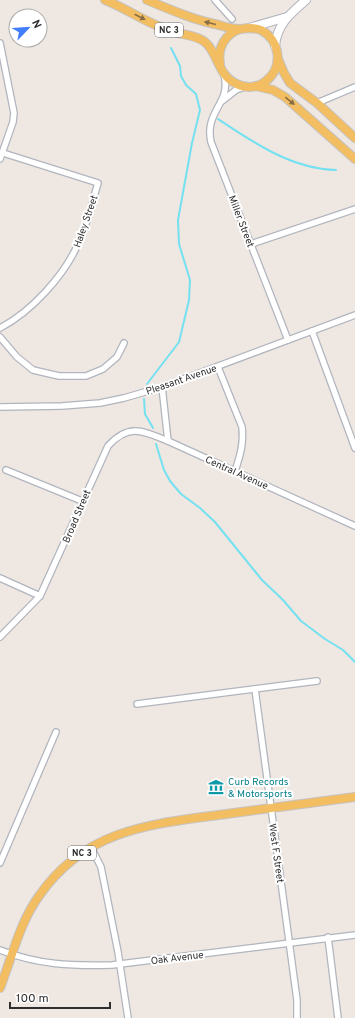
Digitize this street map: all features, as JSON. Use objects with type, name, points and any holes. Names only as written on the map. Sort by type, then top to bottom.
[{"type":"main road","name":"NC 3","points":[[105,0],[163,28],[201,40],[209,46],[223,72]]},
{"type":"main road","name":"NC 3","points":[[147,0],[202,21],[232,28],[247,28]]},
{"type":"main road","points":[[355,138],[317,103],[290,83],[284,74],[278,58],[276,46],[265,33],[247,28],[232,33],[223,43],[219,56],[223,72],[234,83],[280,93],[355,159]]},
{"type":"main road","points":[[251,86],[267,80],[273,74],[278,58]]},
{"type":"main road","name":"NC 3","points":[[0,988],[27,915],[39,896],[63,868],[91,847],[123,832],[142,826],[355,797]]},
{"type":"street","points":[[215,0],[232,20]]},
{"type":"street","points":[[276,46],[277,34],[287,17],[306,0]]},
{"type":"street","points":[[247,28],[287,17]]},
{"type":"street","points":[[0,43],[14,113],[13,122],[0,159]]},
{"type":"street","name":"Miller Street","points":[[223,72],[226,88],[222,102],[211,120],[210,138],[288,340]]},
{"type":"street","name":"Miller Street","points":[[222,102],[236,90],[251,86]]},
{"type":"street","points":[[317,103],[355,87]]},
{"type":"street","name":"Haley Street","points":[[0,328],[20,316],[42,295],[74,254],[83,232],[98,183],[2,153]]},
{"type":"street","points":[[251,244],[355,209]]},
{"type":"street","name":"Pleasant Avenue","points":[[0,407],[28,408],[100,403],[162,387],[355,315]]},
{"type":"street","points":[[312,331],[355,448]]},
{"type":"street","points":[[0,337],[17,358],[33,370],[59,376],[86,376],[103,369],[117,357],[124,343]]},
{"type":"street","points":[[218,366],[242,427],[243,437],[241,454],[235,471]]},
{"type":"street","points":[[162,387],[168,441]]},
{"type":"street","name":"Broad Street","points":[[0,637],[40,596],[104,451],[114,439],[123,433],[133,430],[144,432],[168,441]]},
{"type":"street","name":"Central Avenue","points":[[168,441],[355,526]]},
{"type":"street","points":[[6,470],[82,501]]},
{"type":"street","points":[[0,578],[40,596]]},
{"type":"street","points":[[137,704],[318,681]]},
{"type":"street","name":"West F Street","points":[[255,689],[297,1000],[297,1018]]},
{"type":"street","points":[[0,863],[56,732]]},
{"type":"street","points":[[91,847],[101,867],[120,964],[128,1018]]},
{"type":"street","name":"Oak Avenue","points":[[0,950],[28,960],[70,965],[120,964],[328,937],[355,935]]},
{"type":"street","points":[[328,937],[338,1018]]},
{"type":"waterway","points":[[147,384],[179,342],[189,300],[190,280],[179,244],[178,220],[192,143],[200,110],[196,94],[186,85],[181,76],[180,66],[171,48]]},
{"type":"waterway","points":[[218,119],[245,137],[289,160],[320,169],[336,170]]},
{"type":"waterway","points":[[144,399],[145,414],[153,428]]},
{"type":"waterway","points":[[156,444],[164,470],[170,481],[181,494],[200,508],[215,522],[262,580],[283,600],[301,621],[343,650],[355,662]]},
{"type":"place","name":"Curb Records & Motorsports","points":[[216,787]]}]
